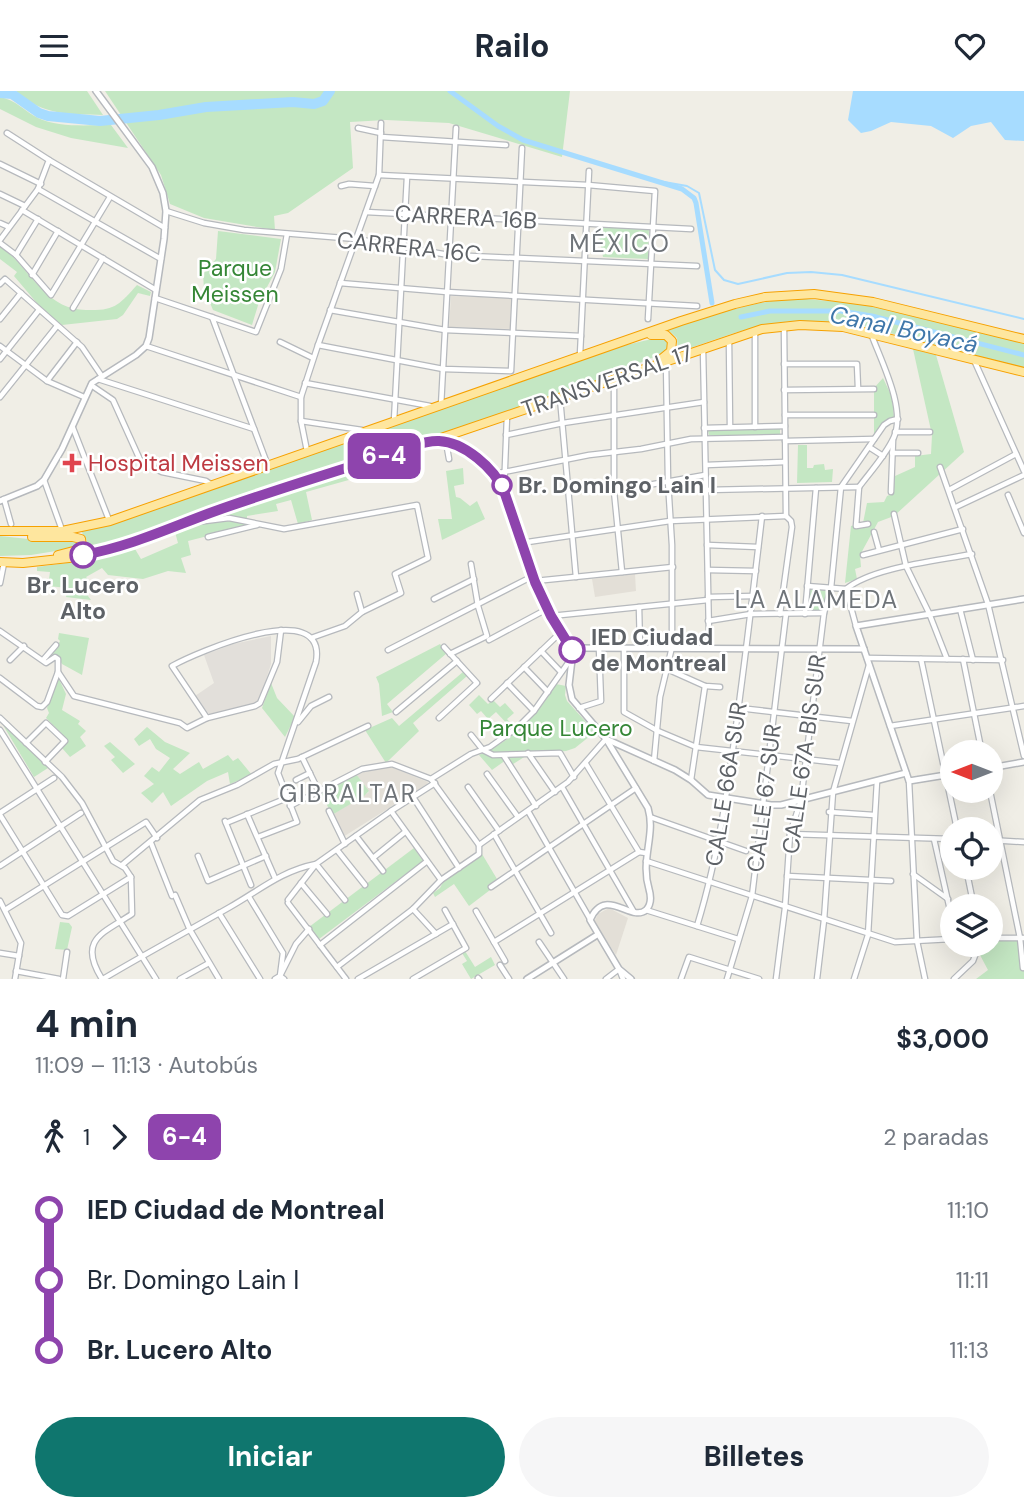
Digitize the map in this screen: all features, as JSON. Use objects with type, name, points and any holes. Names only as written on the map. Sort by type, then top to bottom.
[{"type":"highway","name":"TRANSVERSAL 17","points":[[6,529],[62,530],[110,521],[734,304],[777,296],[814,294],[846,297],[1024,339]]},
{"type":"highway","name":"TRANSVERSAL 17","points":[[32,562],[108,550],[343,468],[460,432],[755,331],[784,326],[832,326],[871,333],[1024,372]]},
{"type":"highway","points":[[636,338],[663,334],[671,338],[671,351],[651,365]]},
{"type":"highway","points":[[2,562],[32,562],[77,550],[82,542],[76,537],[32,537],[6,529]]},
{"type":"street","points":[[6,529],[2,500],[44,481],[91,384],[146,346],[165,227],[163,193],[152,167],[96,91]]},
{"type":"street","points":[[307,452],[301,421],[305,383],[379,176],[381,123]]},
{"type":"street","points":[[358,128],[381,135],[506,145]]},
{"type":"street","points":[[305,383],[439,407],[456,128]]},
{"type":"street","points":[[7,133],[110,197],[165,227]]},
{"type":"street","points":[[318,345],[443,369],[511,371],[522,148]]},
{"type":"street","points":[[49,160],[40,186],[0,242],[16,255],[51,295],[110,197]]},
{"type":"street","points":[[0,164],[161,259]]},
{"type":"street","points":[[580,358],[589,171]]},
{"type":"street","points":[[379,176],[588,185],[655,191],[648,319]]},
{"type":"street","points":[[394,423],[407,177]]},
{"type":"street","points":[[341,186],[375,186]]},
{"type":"street","points":[[0,194],[156,290]]},
{"type":"street","name":"CARRERA 16C","points":[[166,211],[204,223],[287,235],[356,239],[449,255],[697,267]]},
{"type":"street","name":"CARRERA 16B","points":[[366,212],[691,229]]},
{"type":"street","points":[[16,255],[38,219]]},
{"type":"street","points":[[0,223],[9,227]]},
{"type":"street","points":[[32,275],[58,231]]},
{"type":"street","points":[[154,298],[256,332],[281,269],[287,235]]},
{"type":"street","points":[[74,308],[103,258]]},
{"type":"street","points":[[0,284],[5,279],[77,342],[84,349],[99,377],[254,429]]},
{"type":"street","points":[[340,283],[447,292],[698,306]]},
{"type":"street","points":[[0,319],[21,293]]},
{"type":"street","points":[[0,359],[39,310]]},
{"type":"street","points":[[330,310],[445,330],[581,336]]},
{"type":"street","points":[[212,316],[268,465]]},
{"type":"street","points":[[0,397],[57,326]]},
{"type":"street","name":"CALLE 67 SUR","points":[[727,979],[752,896],[775,712],[792,538],[791,521],[786,516],[784,326]]},
{"type":"street","points":[[755,331],[755,427]]},
{"type":"street","points":[[871,333],[894,398],[898,419],[893,439],[891,492]]},
{"type":"street","points":[[729,339],[730,427]]},
{"type":"street","points":[[47,381],[77,342]]},
{"type":"street","points":[[280,342],[313,358]]},
{"type":"street","points":[[0,346],[47,381],[84,397]]},
{"type":"street","points":[[146,346],[302,397]]},
{"type":"street","points":[[703,348],[709,635]]},
{"type":"street","points":[[956,507],[1024,473],[974,359]]},
{"type":"street","points":[[654,761],[660,697],[672,647],[673,567],[666,361]]},
{"type":"street","points":[[784,364],[858,365],[858,388]]},
{"type":"street","points":[[614,379],[614,491],[622,572]]},
{"type":"street","points":[[91,384],[113,400],[141,462],[162,472],[206,481],[212,485]]},
{"type":"street","points":[[784,390],[874,389]]},
{"type":"street","points":[[560,397],[576,577]]},
{"type":"street","points":[[506,435],[562,423],[704,402]]},
{"type":"street","points":[[785,415],[874,415]]},
{"type":"street","points":[[504,491],[507,416]]},
{"type":"street","points":[[841,487],[887,422],[898,419]]},
{"type":"street","points":[[301,421],[370,431]]},
{"type":"street","points":[[704,428],[785,426]]},
{"type":"street","points":[[72,427],[110,521]]},
{"type":"street","points":[[460,432],[459,441],[465,451]]},
{"type":"street","points":[[895,432],[930,432]]},
{"type":"street","points":[[494,474],[705,438],[875,439]]},
{"type":"street","points":[[868,524],[860,527],[856,524],[859,487],[893,439]]},
{"type":"street","points":[[432,441],[446,442],[465,451],[494,474],[504,491],[534,579],[547,609],[571,648],[573,656],[569,689],[572,699],[606,739],[646,804],[650,817],[643,852]]},
{"type":"street","points":[[446,442],[449,459]]},
{"type":"street","points":[[869,447],[883,456]]},
{"type":"street","points":[[892,453],[918,453]]},
{"type":"street","points":[[948,490],[1016,454]]},
{"type":"street","points":[[705,465],[785,462]]},
{"type":"street","points":[[940,467],[989,604],[1024,756]]},
{"type":"street","points":[[614,491],[705,475]]},
{"type":"street","points":[[44,481],[62,530]]},
{"type":"street","name":"CALLE 67A BIS SUR","points":[[776,979],[785,908],[790,834],[801,800],[824,613],[831,588],[841,487]]},
{"type":"street","points":[[706,490],[859,487]]},
{"type":"street","points":[[805,614],[816,488]]},
{"type":"street","points":[[1008,495],[1024,533]]},
{"type":"street","points":[[179,526],[224,518],[284,529],[417,505],[428,558],[395,574],[401,593],[345,625],[311,639]]},
{"type":"street","points":[[894,514],[906,566],[947,659]]},
{"type":"street","name":"CALLE 66A SUR","points":[[697,926],[710,884],[727,799],[762,516]]},
{"type":"street","points":[[521,544],[670,521],[786,516]]},
{"type":"street","points":[[208,537],[257,525]]},
{"type":"street","points":[[863,555],[963,529]]},
{"type":"street","points":[[874,533],[879,550]]},
{"type":"street","points":[[707,545],[758,547]]},
{"type":"street","points":[[807,586],[846,589],[854,582],[906,566],[972,554]]},
{"type":"street","points":[[0,583],[2,562]]},
{"type":"street","points":[[471,564],[478,606],[488,638]]},
{"type":"street","points":[[388,650],[534,579],[673,567]]},
{"type":"street","points":[[707,570],[756,571]]},
{"type":"street","points":[[434,599],[474,579]]},
{"type":"street","points":[[846,589],[909,781],[917,941],[925,979]]},
{"type":"street","points":[[357,594],[362,613]]},
{"type":"street","points":[[551,616],[708,598],[753,596]]},
{"type":"street","points":[[856,626],[1024,599]]},
{"type":"street","points":[[639,607],[640,647]]},
{"type":"street","points":[[450,654],[547,609]]},
{"type":"street","points":[[960,609],[973,660]]},
{"type":"street","points":[[708,621],[751,614],[824,613]]},
{"type":"street","points":[[58,671],[64,677],[71,694],[78,698],[180,723],[187,728],[207,718],[259,704],[277,662],[282,630]]},
{"type":"street","points":[[0,631],[48,663],[57,657],[59,661],[47,702],[42,707],[0,678]]},
{"type":"street","points":[[207,718],[172,666],[231,641],[269,632],[297,632],[311,639],[316,647],[317,658],[281,762],[279,776],[297,822],[258,837]]},
{"type":"street","points":[[491,699],[561,632]]},
{"type":"street","points":[[43,660],[56,645]]},
{"type":"street","points":[[10,660],[24,646]]},
{"type":"street","points":[[439,718],[477,683],[444,647]]},
{"type":"street","points":[[624,647],[624,712],[658,731],[696,747],[840,763]]},
{"type":"street","points":[[571,648],[864,649]]},
{"type":"street","points":[[578,708],[601,701],[599,648]]},
{"type":"street","points":[[541,651],[561,672]]},
{"type":"street","points":[[346,979],[288,901],[316,864],[471,754],[483,750],[512,732],[534,711],[573,656]]},
{"type":"street","points":[[921,659],[940,741]]},
{"type":"street","points":[[963,659],[979,740]]},
{"type":"street","points":[[868,661],[1003,660]]},
{"type":"street","points":[[396,712],[457,661]]},
{"type":"street","points":[[817,979],[824,920],[832,792],[868,661]]},
{"type":"street","points":[[524,667],[548,692]]},
{"type":"street","points":[[667,669],[705,686],[720,687]]},
{"type":"street","points":[[507,683],[534,711]]},
{"type":"street","points":[[691,780],[705,686]]},
{"type":"street","points":[[293,731],[307,710],[329,697]]},
{"type":"street","points":[[890,726],[1024,706]]},
{"type":"street","points":[[739,708],[852,721]]},
{"type":"street","points":[[0,718],[62,778],[82,803],[116,864],[122,866],[131,877],[132,914],[102,932],[96,939],[92,953],[94,966],[102,979],[249,897],[275,878],[299,867],[316,864]]},
{"type":"street","points":[[26,743],[46,723],[65,741],[45,762]]},
{"type":"street","points":[[122,866],[200,800],[281,762],[302,757],[368,726]]},
{"type":"street","points":[[0,731],[156,979]]},
{"type":"street","points":[[471,735],[489,754],[560,753],[574,777]]},
{"type":"street","points":[[606,739],[691,780],[704,793],[764,804],[781,805],[906,773]]},
{"type":"street","points":[[479,845],[574,777],[606,739]]},
{"type":"street","points":[[528,753],[555,792]]},
{"type":"street","points":[[503,755],[536,806]]},
{"type":"street","points":[[302,757],[319,792]]},
{"type":"street","points":[[1003,766],[1024,762]]},
{"type":"street","points":[[290,806],[362,769],[392,764],[433,781],[479,845],[479,853],[441,880],[413,909],[337,967]]},
{"type":"street","points":[[586,764],[643,852],[651,896],[646,910]]},
{"type":"street","points":[[296,780],[310,773]]},
{"type":"street","points":[[488,774],[519,817]]},
{"type":"street","points":[[909,781],[940,776]]},
{"type":"street","points":[[54,778],[0,814],[64,916],[103,896],[131,877]]},
{"type":"street","points":[[854,979],[868,935],[877,781]]},
{"type":"street","points":[[468,787],[551,933]]},
{"type":"street","points":[[562,787],[634,912]]},
{"type":"street","points":[[491,887],[636,788]]},
{"type":"street","points":[[413,797],[459,867]]},
{"type":"street","points":[[251,885],[225,822],[287,798]]},
{"type":"street","points":[[329,811],[345,844]]},
{"type":"street","points":[[391,811],[441,880]]},
{"type":"street","points":[[528,811],[591,925],[619,969],[622,979]]},
{"type":"street","points":[[830,812],[874,815]]},
{"type":"street","points":[[0,866],[81,813]]},
{"type":"street","points":[[247,814],[275,878]]},
{"type":"street","points":[[650,817],[746,851]]},
{"type":"street","points":[[5,910],[146,823],[157,838]]},
{"type":"street","points":[[373,858],[405,832]]},
{"type":"street","points":[[790,834],[940,839]]},
{"type":"street","points":[[356,836],[383,871]]},
{"type":"street","points":[[934,839],[946,894]]},
{"type":"street","points":[[1003,841],[1024,842]]},
{"type":"street","points":[[151,843],[190,930],[219,979]]},
{"type":"street","points":[[337,850],[365,885]]},
{"type":"street","points":[[494,942],[643,852]]},
{"type":"street","points":[[1003,854],[1022,938],[1023,968]]},
{"type":"street","points":[[198,856],[208,881],[266,856]]},
{"type":"street","points":[[645,861],[868,935],[895,942],[940,940]]},
{"type":"street","points":[[322,947],[426,862]]},
{"type":"street","points":[[316,864],[345,900]]},
{"type":"street","points":[[912,873],[940,894]]},
{"type":"street","points":[[788,876],[891,881]]},
{"type":"street","points":[[301,883],[327,914]]},
{"type":"street","points":[[249,897],[283,953],[280,978]]},
{"type":"street","points":[[0,901],[21,943],[15,979]]},
{"type":"street","points":[[590,919],[596,910],[608,905],[634,912],[646,910],[738,939]]},
{"type":"street","points":[[413,909],[436,934]]},
{"type":"street","points":[[413,979],[422,977],[466,947],[445,910]]},
{"type":"street","points":[[476,911],[494,942],[509,979]]},
{"type":"street","points":[[219,913],[260,979]]},
{"type":"street","points":[[358,979],[453,925]]},
{"type":"street","points":[[280,978],[296,944],[309,929]]},
{"type":"street","points":[[527,979],[597,935]]},
{"type":"street","points":[[1003,938],[1022,938]]},
{"type":"street","points":[[539,942],[564,979]]},
{"type":"street","points":[[16,971],[61,979],[67,952]]},
{"type":"street","points":[[0,953],[19,956]]},
{"type":"street","points":[[681,979],[689,957],[759,979]]},
{"type":"street","points":[[954,979],[975,957]]},
{"type":"street","points":[[180,979],[209,963]]},
{"type":"street","points":[[606,979],[619,969]]},
{"type":"street","points":[[619,969],[631,979]]},
{"type":"shaded area","points":[[451,296],[511,298],[510,329],[449,327]]},
{"type":"shaded area","points":[[635,574],[636,591],[595,597],[592,579]]},
{"type":"shaded area","points":[[271,636],[271,664],[259,702],[254,706],[209,714],[195,696],[214,683],[204,655],[233,644]]},
{"type":"shaded area","points":[[388,766],[428,782],[343,837],[332,815],[369,792],[356,774]]},
{"type":"shaded area","points":[[609,908],[628,918],[616,955],[594,922],[598,914]]},
{"type":"green space","points":[[16,91],[87,91],[103,115],[68,114],[46,109]]},
{"type":"green space","points":[[105,91],[570,91],[562,157],[449,123],[386,120],[350,122],[353,168],[288,213],[274,216],[275,230],[204,218],[170,204],[161,175]]},
{"type":"green space","points":[[0,97],[46,121],[74,125],[111,125],[128,148],[71,138],[36,127],[0,109]]},
{"type":"green space","points":[[597,225],[649,227],[648,259],[603,257]]},
{"type":"green space","name":"Parque Meissen","points":[[218,231],[281,239],[275,272],[259,302],[252,325],[213,310],[204,289],[203,274],[216,259]]},
{"type":"green space","points":[[0,246],[49,295],[72,308],[110,308],[121,302],[137,285],[151,292],[150,296],[138,293],[123,315],[117,319],[62,325],[42,309],[14,276],[17,272],[0,259]]},
{"type":"green space","points":[[795,298],[862,304],[1024,343],[1024,368],[863,326],[842,323],[809,321],[764,325],[678,352],[677,338],[667,329],[746,306]]},
{"type":"green space","points":[[664,338],[668,342],[669,348],[664,353],[583,386],[204,511],[127,541],[85,551],[87,541],[81,531],[108,526],[622,346]]},
{"type":"green space","points":[[913,349],[936,355],[964,452],[894,516],[878,522],[860,555],[861,567],[855,569],[857,579],[845,583],[851,526],[863,523],[867,503],[884,502],[887,496],[892,494],[895,476],[915,467],[915,456],[931,454],[932,435]]},
{"type":"green space","points":[[883,378],[892,397],[894,417],[883,423],[874,435],[874,388]]},
{"type":"green space","points":[[780,429],[780,435],[709,435],[708,430]]},
{"type":"green space","points":[[798,445],[807,445],[807,468],[824,464],[825,470],[833,469],[832,482],[797,483]]},
{"type":"green space","points":[[421,449],[423,456],[381,464],[370,474],[306,492],[312,520],[298,524],[291,500],[276,504],[278,511],[247,516],[247,519],[210,517],[282,496]]},
{"type":"green space","points":[[463,468],[464,484],[454,486],[456,497],[470,506],[477,501],[485,519],[442,540],[438,519],[452,519],[446,471]]},
{"type":"green space","points":[[236,521],[251,525],[188,541],[191,555],[181,558],[186,573],[168,571],[143,579],[108,575],[102,568],[86,577],[90,582],[82,588],[91,600],[66,597],[68,588],[48,586],[50,572],[37,571],[37,567],[96,559],[135,549],[141,559],[178,543],[175,532],[210,522]]},
{"type":"green space","points":[[0,536],[69,540],[79,543],[74,548],[31,555],[0,556]]},
{"type":"green space","points":[[810,589],[829,590],[821,611],[808,610]]},
{"type":"green space","points":[[59,633],[89,638],[82,675],[62,664],[57,655],[51,657],[60,641]]},
{"type":"green space","points":[[440,644],[447,653],[387,704],[393,712],[382,716],[376,677]]},
{"type":"green space","points":[[463,672],[467,676],[413,723],[419,731],[386,763],[365,730],[392,718],[399,726]]},
{"type":"green space","points":[[58,677],[66,694],[62,710],[80,721],[78,724],[86,731],[80,737],[86,746],[70,757],[62,748],[68,740],[46,718]]},
{"type":"green space","points":[[271,683],[277,698],[295,717],[285,737],[262,708]]},
{"type":"green space","name":"Parque Lucero","points":[[556,684],[566,686],[567,701],[595,732],[575,748],[529,754],[510,766],[506,760],[492,770],[479,755],[503,742],[523,726]]},
{"type":"green space","points":[[479,695],[488,704],[493,700],[500,707],[505,703],[514,713],[507,719],[513,726],[511,728],[496,712],[488,719],[481,711],[477,714],[469,705]]},
{"type":"green space","points":[[0,720],[48,768],[34,777]]},
{"type":"green space","points":[[147,727],[165,742],[190,753],[173,769],[180,774],[199,762],[203,769],[228,755],[233,761],[238,758],[252,775],[230,784],[228,772],[207,781],[171,806],[163,792],[152,803],[141,793],[154,784],[144,776],[152,767],[159,772],[170,758],[156,749],[150,739],[139,746],[134,739]]},
{"type":"green space","points":[[110,742],[135,764],[123,773],[111,760],[115,757],[104,746]]},
{"type":"green space","points":[[356,774],[369,791],[332,815],[321,793]]},
{"type":"green space","points":[[414,848],[423,861],[319,939],[309,927]]},
{"type":"green space","points":[[482,854],[497,879],[488,885],[490,890],[469,906],[454,884],[435,897],[433,893],[440,888],[444,880]]},
{"type":"green space","points":[[60,922],[69,923],[72,927],[67,950],[55,949]]},
{"type":"green space","points":[[1020,940],[1024,979],[976,979],[988,970],[981,957],[1003,957],[1003,941]]},
{"type":"green space","points":[[465,951],[475,967],[491,957],[495,965],[471,979],[462,964],[467,961],[462,953]]},
{"type":"water","points":[[853,91],[1024,91],[1024,141],[1005,140],[991,122],[971,126],[953,138],[931,126],[891,122],[861,133],[848,120]]},
{"type":"waterway","points":[[0,93],[12,94],[39,113],[48,116],[100,121],[206,107],[293,102],[314,104],[323,101],[330,91]]},
{"type":"waterway","points":[[450,91],[498,126],[523,140],[682,189],[694,198],[712,303]]},
{"type":"waterway","points":[[647,179],[687,186],[699,193],[715,270],[724,280],[738,284],[787,273],[842,275],[1024,319]]},
{"type":"waterway","name":"Canal Boyacá","points":[[741,317],[770,311],[841,311],[872,316],[1024,355]]},
{"type":"bus line","name":"6-4","points":[[83,555],[135,542],[213,512],[369,460],[432,441],[446,442],[465,451],[492,470],[497,477],[535,582],[551,616],[572,650]]},
{"type":"place","name":"Hospital Meissen","points":[[72,463]]},
{"type":"place","name":"Br. Domingo Lain I","points":[[502,485]]},
{"type":"place","name":"Br. Lucero Alto","points":[[83,555]]},
{"type":"place","name":"IED Ciudad de Montreal","points":[[572,650]]},
{"type":"district","name":"MÉXICO","points":[[620,243]]},
{"type":"district","name":"LA ALAMEDA","points":[[817,599]]},
{"type":"district","name":"GIBRALTAR","points":[[348,793]]}]
